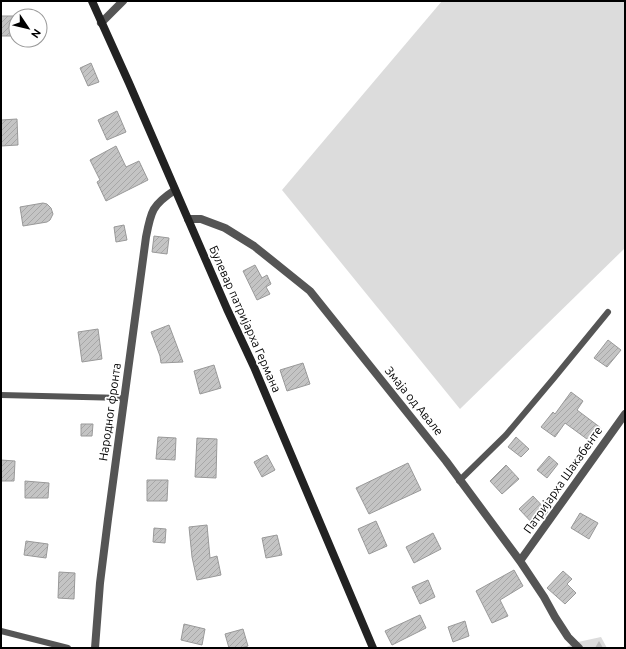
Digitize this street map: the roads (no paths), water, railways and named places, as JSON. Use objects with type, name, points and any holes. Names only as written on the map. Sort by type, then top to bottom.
[{"type":"main road","name":"Булевар патријарха Германа","points":[[92,1],[254,367],[374,648]]},
{"type":"street","points":[[101,24],[123,1]]},
{"type":"street","name":"Народног фронта","points":[[95,648],[100,583],[150,215],[152,210],[163,198],[175,190]]},
{"type":"street","name":"Змаја од Авале","points":[[188,219],[201,219],[225,228],[254,246],[310,291],[442,456],[459,481],[520,561],[568,637],[579,648]]},
{"type":"street","name":"Патријарха Шакабенте","points":[[520,561],[625,414]]},
{"type":"lane","points":[[459,481],[506,435],[608,312]]},
{"type":"lane","points":[[1,395],[124,398]]},
{"type":"lane","points":[[1,631],[68,648]]}]
